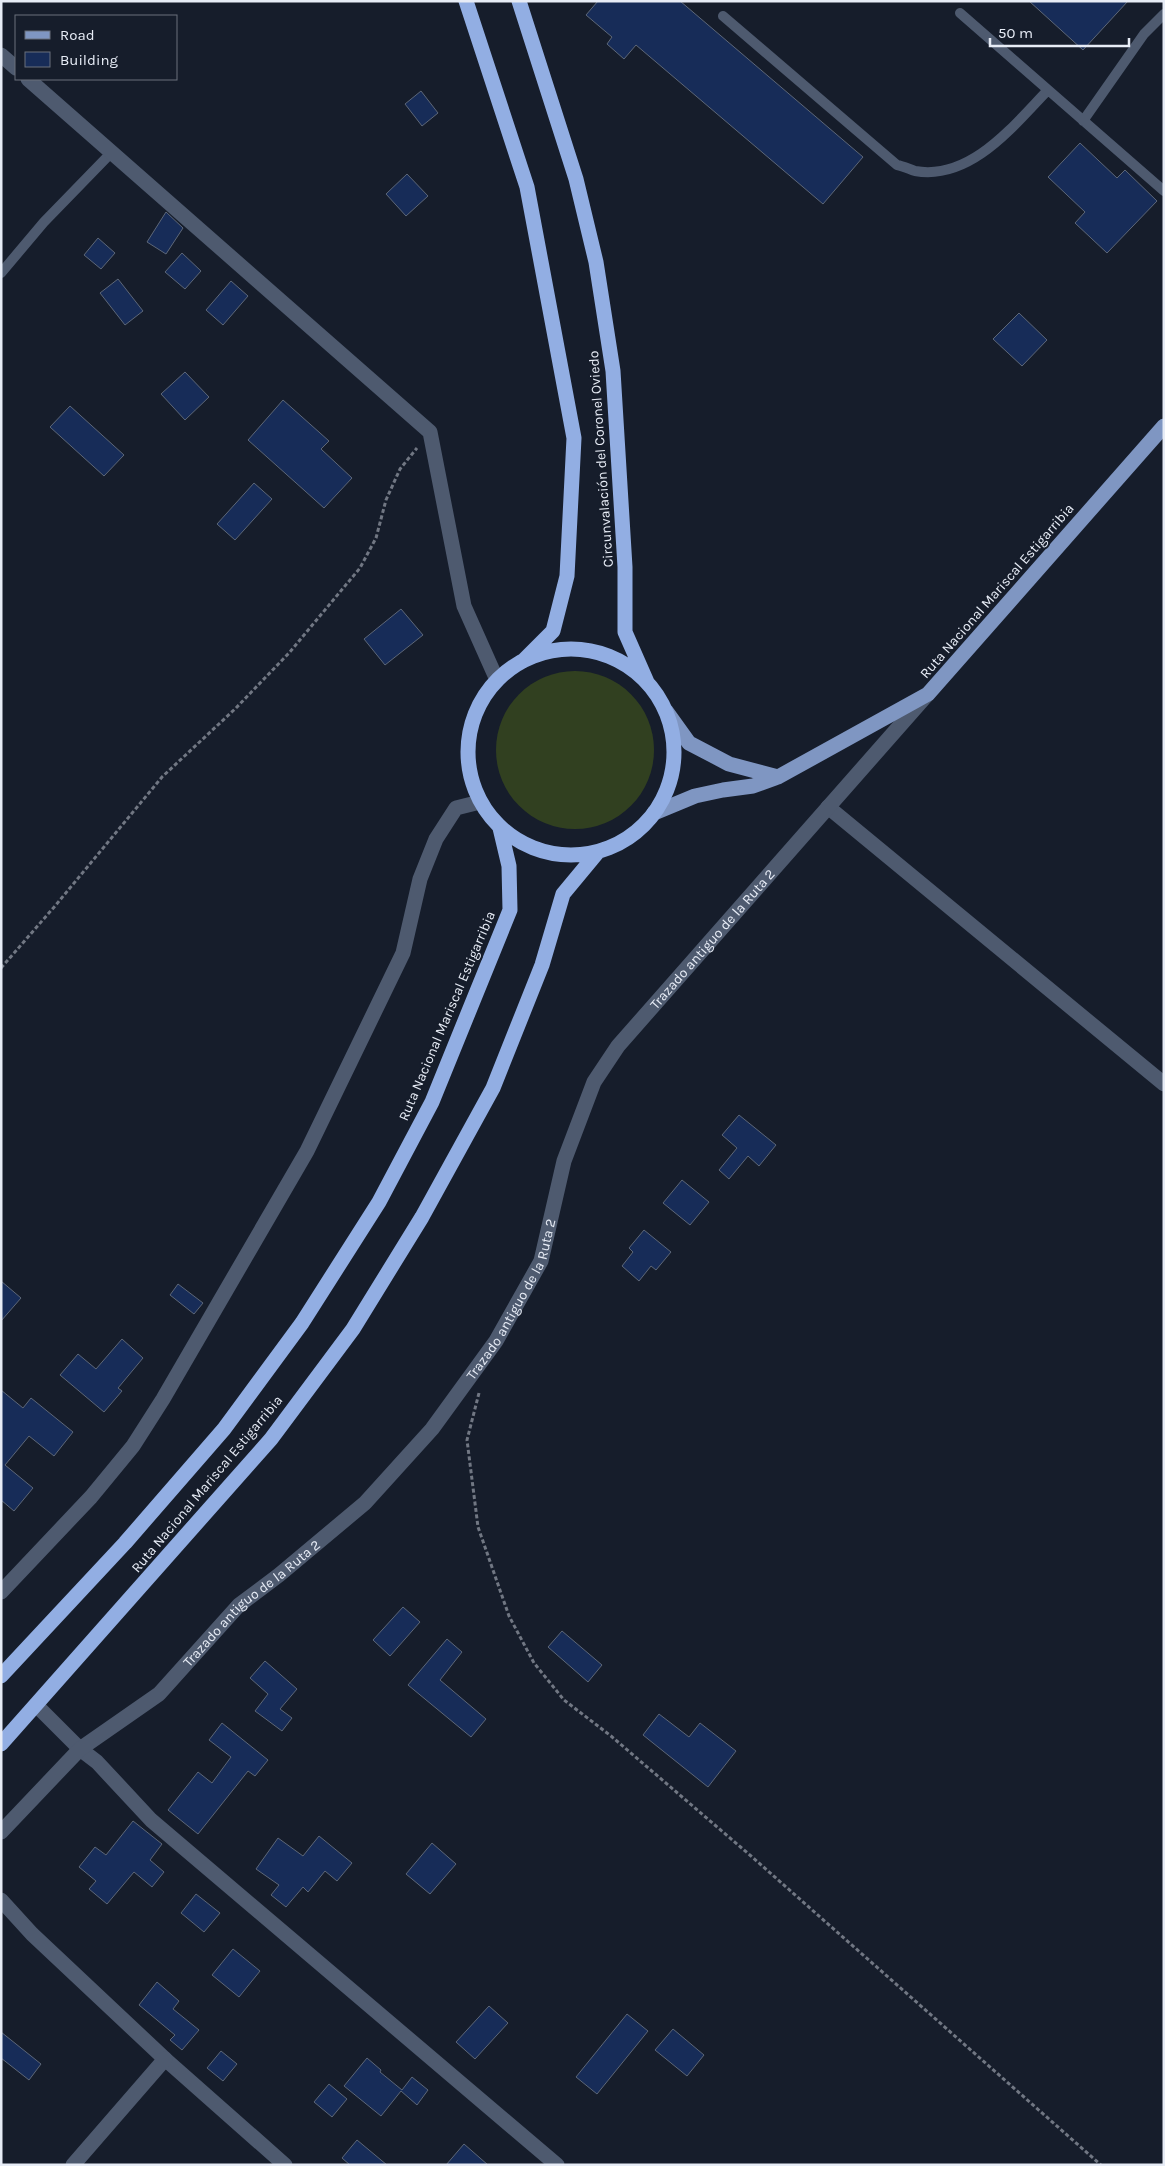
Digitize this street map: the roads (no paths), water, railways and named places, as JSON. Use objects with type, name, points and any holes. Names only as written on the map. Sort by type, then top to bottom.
[{"type":"highway","name":"Circunvalación del Coronel Oviedo","points":[[466,1],[527,186],[574,438],[566,576],[553,631],[524,661]]},
{"type":"highway","name":"Circunvalación del Coronel Oviedo","points":[[519,1],[576,179],[596,262],[613,372],[625,567],[624,632],[647,682]]},
{"type":"highway","points":[[555,650],[589,650],[620,661],[647,682],[666,711],[674,746],[670,781],[654,813],[629,838],[597,853],[562,856],[529,847],[500,828],[480,802],[469,771],[469,739],[478,707],[497,680],[524,661],[555,650]]},
{"type":"highway","name":"Ruta Nacional Mariscal Estigarribia","points":[[1,1676],[125,1543],[224,1430],[302,1323],[379,1202],[432,1102],[510,910],[509,866],[500,828]]},
{"type":"highway","name":"Ruta Nacional Mariscal Estigarribia","points":[[1,1744],[271,1439],[353,1329],[422,1218],[493,1088],[542,965],[563,894],[597,853]]},
{"type":"main road","name":"Ruta Nacional Mariscal Estigarribia","points":[[654,813],[695,796],[753,786],[778,777],[928,694],[1164,426]]},
{"type":"main road","points":[[666,711],[689,743],[728,764],[778,777]]},
{"type":"street","points":[[1,55],[15,67]]},
{"type":"street","points":[[29,80],[430,432],[464,606],[497,680]]},
{"type":"street","name":"Trazado antiguo de la Ruta 2","points":[[1,1832],[80,1749],[159,1694],[239,1604],[279,1575],[365,1503],[432,1429],[496,1341],[541,1261],[564,1162],[594,1082],[618,1046],[928,694]]},
{"type":"street","points":[[1,1592],[91,1497],[133,1446],[163,1399],[307,1151],[403,953],[420,879],[436,839],[456,808],[480,802]]},
{"type":"street","points":[[828,807],[1164,1084]]},
{"type":"street","points":[[36,1705],[80,1749],[97,1762],[151,1820],[557,2165]]},
{"type":"street","points":[[1,1900],[32,1934],[166,2059],[285,2165]]},
{"type":"street","points":[[73,2165],[166,2059]]},
{"type":"lane","points":[[960,13],[1164,191]]},
{"type":"lane","points":[[1083,121],[1144,34],[1164,14]]},
{"type":"lane","points":[[723,16],[897,164],[916,171],[941,171],[963,163],[989,149],[1048,90]]},
{"type":"lane","points":[[1,273],[44,222],[112,152]]}]
